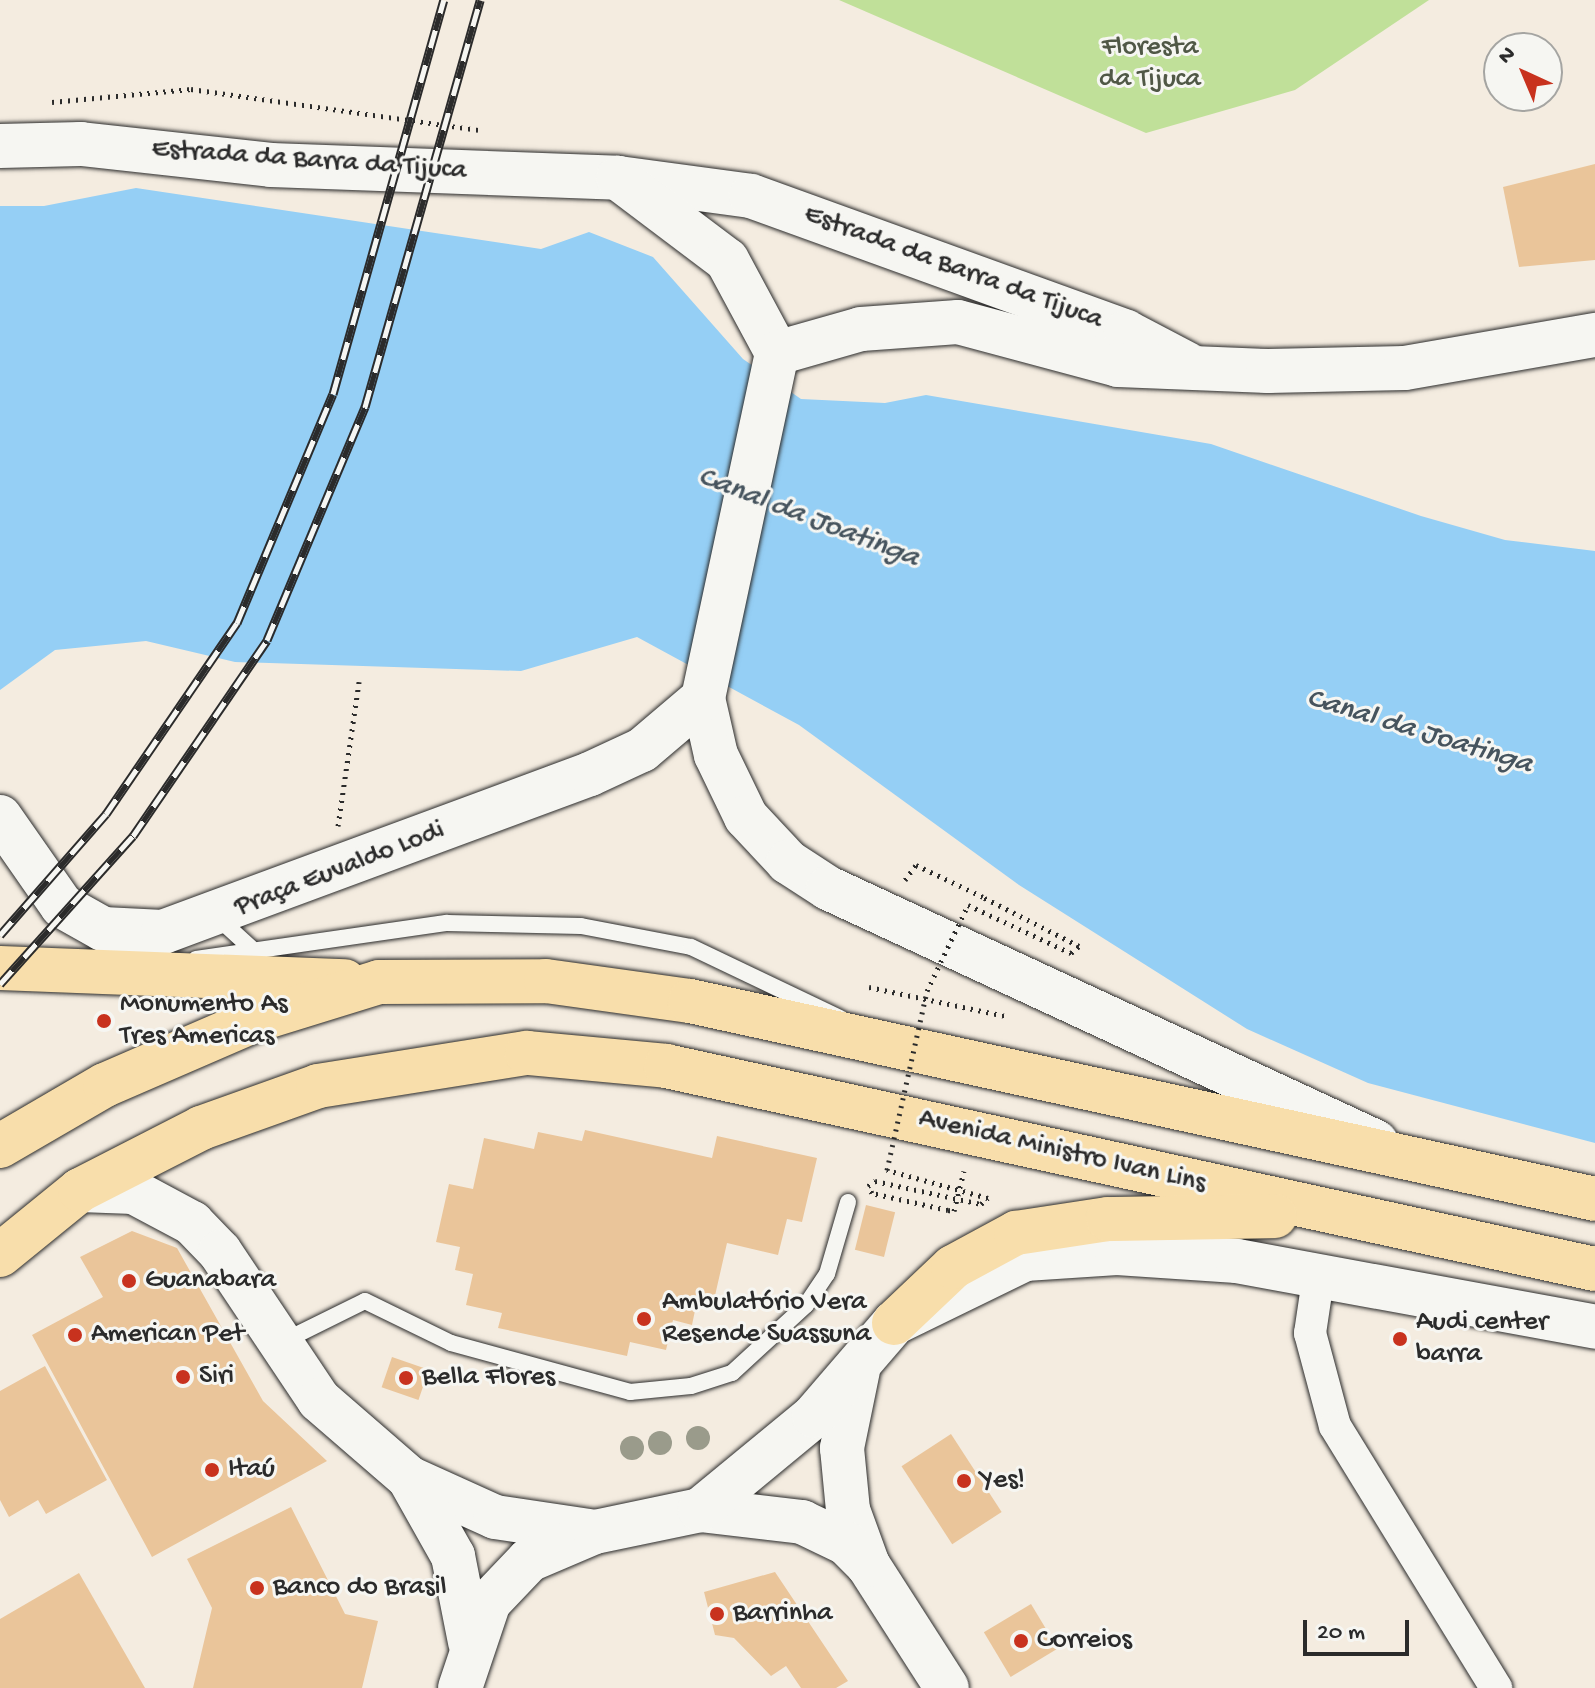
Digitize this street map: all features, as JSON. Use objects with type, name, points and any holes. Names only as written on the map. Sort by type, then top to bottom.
[{"type":"highway","points":[[0,968],[379,982],[546,981],[690,1001],[897,1051],[1595,1199]]},
{"type":"highway","points":[[0,1146],[105,1085],[253,1021],[379,982]]},
{"type":"highway","name":"Avenida Ministro Ivan Lins","points":[[0,1255],[80,1190],[188,1134],[318,1086],[527,1053],[666,1066],[1595,1269]]},
{"type":"highway","points":[[894,1323],[953,1267],[1016,1233],[1108,1219],[1329,1213]]},
{"type":"main road","name":"Estrada da Barra da Tijuca","points":[[0,146],[81,144],[271,165],[618,178],[782,205],[1126,332],[1187,364]]},
{"type":"main road","points":[[618,178],[727,260],[776,359],[705,688],[716,755],[746,817],[788,862],[828,888],[1423,1164]]},
{"type":"main road","name":"Estrada da Barra da Tijuca","points":[[776,359],[861,329],[958,322],[1118,365],[1405,368],[1595,335]]},
{"type":"main road","name":"Praça Euvaldo Lodi","points":[[0,817],[41,885],[92,925],[148,934],[217,917],[590,774],[642,750],[705,688]]},
{"type":"main road","points":[[80,1190],[134,1192],[173,1209],[220,1252],[350,1433],[409,1478],[495,1517],[595,1532]]},
{"type":"main road","points":[[700,1510],[774,1453],[858,1370],[894,1323],[1025,1259],[1117,1253],[1319,1273],[1595,1327]]},
{"type":"main road","points":[[858,1370],[841,1480],[868,1565]]},
{"type":"main road","points":[[409,1478],[453,1556],[470,1642]]},
{"type":"main road","points":[[460,1688],[470,1642],[507,1579],[555,1544],[595,1532],[700,1510],[802,1522],[846,1543],[868,1565],[947,1688]]},
{"type":"street","points":[[1319,1273],[1310,1333],[1335,1426],[1496,1688]]},
{"type":"lane","points":[[217,917],[251,948]]},
{"type":"lane","name":"Praça Euvaldo Lodi","points":[[131,973],[251,948],[490,920],[640,935],[745,969],[897,1051]]},
{"type":"lane","points":[[282,1342],[365,1301],[451,1343],[630,1392],[691,1386],[732,1373],[806,1305],[827,1274],[848,1202]]},
{"type":"path","points":[[42,104],[191,89],[493,133]]},
{"type":"path","points":[[342,836],[359,682]]},
{"type":"path","points":[[934,875],[1076,942],[1079,950],[1071,953],[968,905],[922,1010],[887,1170],[988,1198],[981,1204],[875,1181],[868,1186],[872,1193],[948,1210]]},
{"type":"path","points":[[869,987],[1023,1020]]},
{"type":"path","points":[[922,1010],[993,1025]]},
{"type":"green space","name":"Floresta da Tijuca","points":[[839,0],[1429,0],[1295,90],[1146,133]]},
{"type":"water","name":"Canal da Joatinga","points":[[136,188],[541,249],[589,232],[653,257],[743,359],[801,399],[885,403],[926,395],[1211,444],[1421,516],[1505,540],[1595,551],[1595,1143],[1368,1083],[1247,1029],[1019,885],[799,725],[637,637],[521,671],[235,662],[146,641],[55,650],[0,690],[0,206],[44,206]]},
{"type":"building","points":[[1595,164],[1595,260],[1519,267],[1503,187]]},
{"type":"building","points":[[585,1130],[712,1158],[717,1136],[817,1158],[802,1222],[787,1219],[778,1255],[727,1243],[714,1300],[698,1296],[692,1325],[673,1320],[666,1350],[630,1342],[627,1356],[498,1328],[502,1313],[466,1305],[473,1274],[455,1270],[460,1247],[436,1242],[449,1184],[473,1189],[484,1138],[534,1149],[538,1132],[582,1141]]},
{"type":"building","points":[[866,1205],[895,1212],[884,1257],[855,1250]]},
{"type":"building","points":[[132,1231],[177,1248],[263,1401],[327,1461],[152,1557],[32,1335],[103,1297],[80,1257]]},
{"type":"building","name":"Bella Flores","points":[[392,1357],[429,1370],[418,1400],[382,1387]]},
{"type":"building","points":[[45,1366],[107,1480],[46,1514],[38,1500],[9,1517],[0,1500],[0,1391]]},
{"type":"building","points":[[951,1434],[1002,1512],[952,1544],[902,1466]]},
{"type":"building","points":[[291,1507],[345,1614],[378,1621],[362,1688],[193,1688],[212,1608],[187,1559]]},
{"type":"building","points":[[775,1572],[848,1681],[836,1688],[801,1688],[786,1666],[771,1676],[734,1638],[715,1635],[704,1592]]},
{"type":"building","points":[[79,1573],[145,1688],[0,1688],[0,1619]]},
{"type":"building","name":"Correios","points":[[1031,1604],[1058,1649],[1011,1677],[984,1632]]},
{"type":"railway","points":[[0,935],[106,814],[237,623],[333,394],[444,0]]},
{"type":"railway","points":[[0,984],[133,836],[267,640],[365,407],[480,0]]},
{"type":"place","name":"Monumento As Tres Americas","points":[[104,1021]]},
{"type":"place","name":"Guanabara","points":[[129,1281]]},
{"type":"place","name":"Ambulatório Vera Resende Suassuna","points":[[644,1319]]},
{"type":"place","name":"American Pet","points":[[75,1335]]},
{"type":"place","name":"Audi center barra","points":[[1400,1339]]},
{"type":"place","name":"Siri","points":[[183,1377]]},
{"type":"place","name":"Bella Flores","points":[[406,1378]]},
{"type":"place","name":"Itaú","points":[[212,1470]]},
{"type":"place","name":"Yes!","points":[[964,1481]]},
{"type":"place","name":"Banco do Brasil","points":[[257,1588]]},
{"type":"place","name":"Barrinha","points":[[717,1614]]},
{"type":"place","name":"Correios","points":[[1021,1641]]}]
